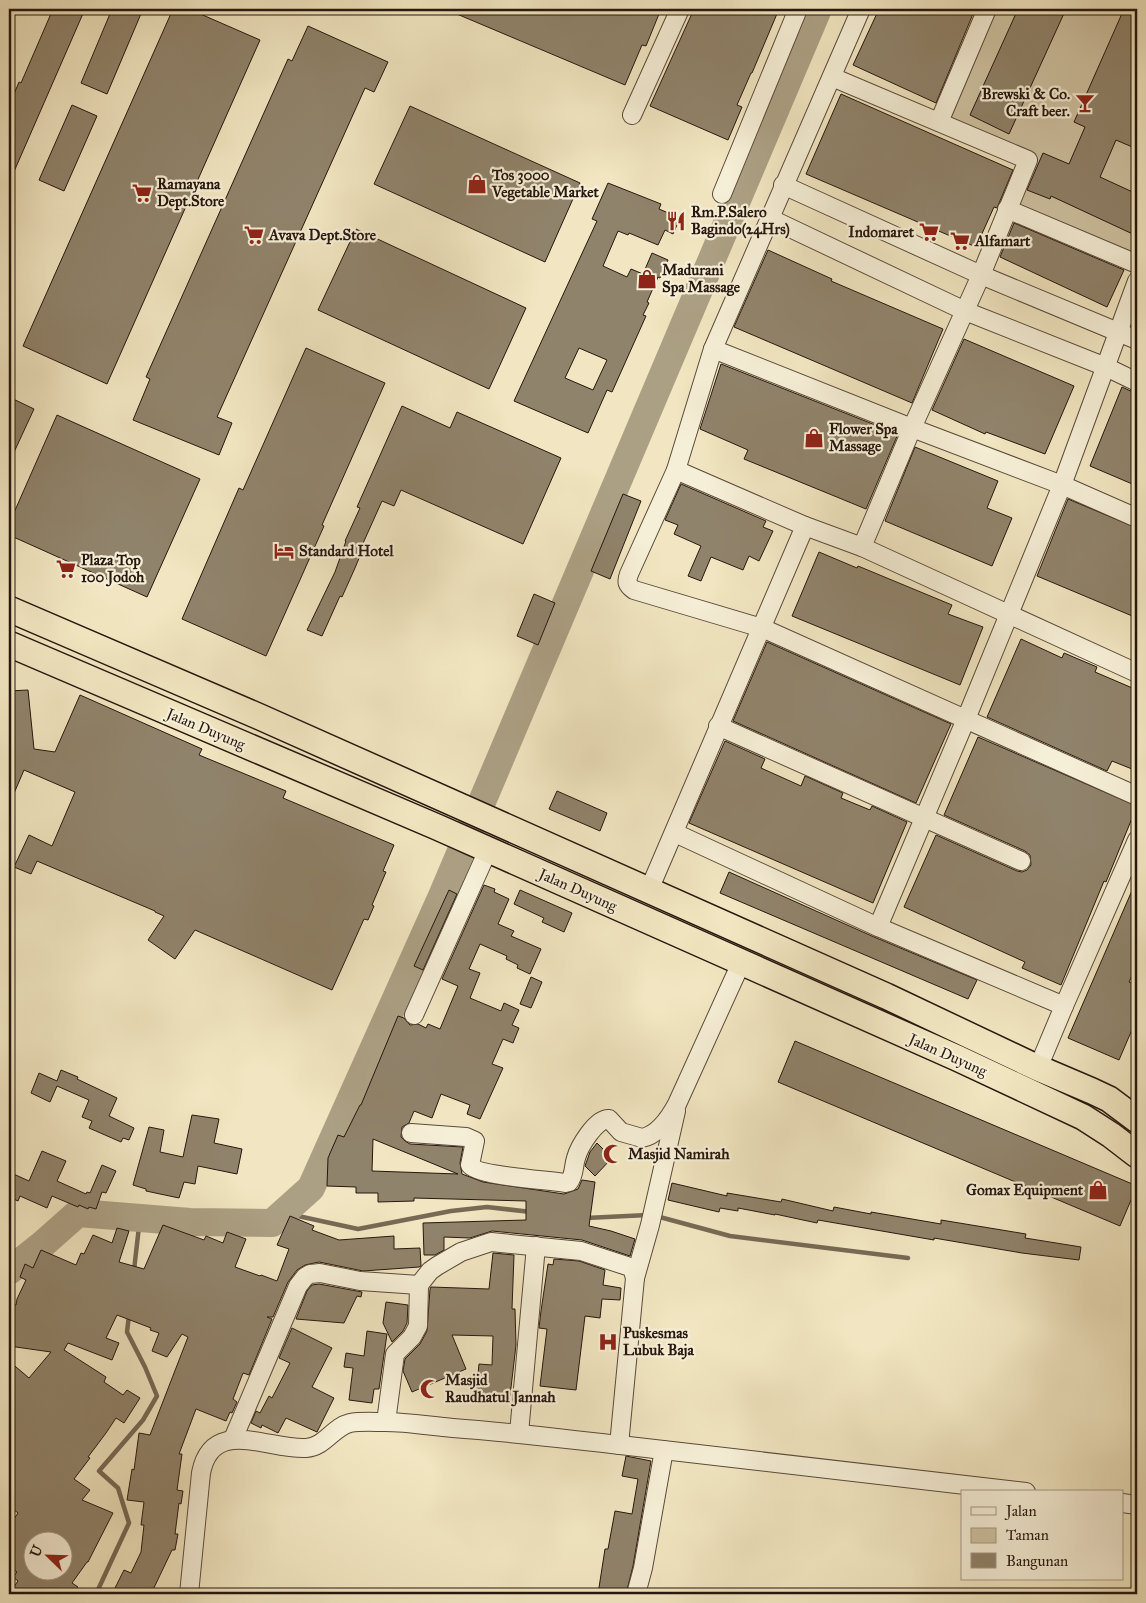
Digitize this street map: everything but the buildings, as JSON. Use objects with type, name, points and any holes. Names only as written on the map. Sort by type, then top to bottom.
[{"type":"highway","name":"Jalan Duyung","points":[[9,609],[260,717],[886,996],[1108,1099],[1137,1120]]},
{"type":"highway","name":"Jalan Duyung","points":[[9,644],[437,827],[874,1022],[1082,1117],[1111,1134],[1137,1155]]},
{"type":"highway","points":[[874,1022],[886,996]]},
{"type":"street","points":[[632,115],[680,9]]},
{"type":"street","points":[[722,194],[798,9]]},
{"type":"street","points":[[861,9],[713,348],[676,470],[629,574],[628,586],[634,590],[762,628],[1137,796]]},
{"type":"street","points":[[939,122],[988,9]]},
{"type":"street","points":[[832,76],[1028,160],[981,275],[912,428],[862,546]]},
{"type":"street","points":[[783,185],[981,275],[1137,340]]},
{"type":"street","points":[[1007,210],[1137,264]]},
{"type":"street","points":[[769,218],[965,311],[1106,367],[1137,382]]},
{"type":"street","points":[[878,927],[1062,485],[1137,281]]},
{"type":"street","points":[[713,348],[912,428],[1062,485],[1137,518]]},
{"type":"street","points":[[676,470],[805,526],[862,546],[1137,673]]},
{"type":"street","points":[[649,890],[805,526]]},
{"type":"street","points":[[718,726],[1021,861]]},
{"type":"street","points":[[674,833],[878,927],[1064,1006]]},
{"type":"street","points":[[1038,1068],[1137,840]]},
{"type":"street","points":[[414,1015],[485,849]]},
{"type":"street","points":[[619,1445],[635,1278],[650,1225],[678,1104],[741,963]]},
{"type":"street","points":[[411,1133],[466,1137],[475,1141],[470,1165],[475,1170],[568,1182],[573,1176],[575,1159],[592,1130],[601,1121],[608,1119],[622,1132],[637,1138],[647,1137],[656,1132],[678,1104]]},
{"type":"street","points":[[386,1422],[396,1354],[412,1337],[418,1326],[419,1285],[430,1271],[461,1252],[491,1242],[581,1251],[632,1268],[635,1278]]},
{"type":"street","points":[[519,1433],[536,1246]]},
{"type":"street","points":[[233,1439],[298,1286],[304,1277],[320,1273],[360,1280],[419,1285]]},
{"type":"street","points":[[189,1594],[203,1464],[212,1449],[222,1442],[233,1439],[308,1448],[325,1441],[350,1423],[386,1422],[519,1433],[1009,1490]]},
{"type":"street","points":[[636,1594],[643,1568],[664,1450]]},
{"type":"street","points":[[1124,1503],[1137,1505]]},
{"type":"green space","points":[[995,9],[1137,9],[1137,261],[1008,200],[1022,162],[942,131]]},
{"type":"waterway","points":[[9,1271],[78,1213],[190,1222],[272,1223],[311,1188],[442,896],[818,9]]},
{"type":"waterway","points":[[284,1213],[358,1229],[451,1211],[487,1207],[531,1212]]},
{"type":"waterway","points":[[586,1218],[648,1215]]},
{"type":"waterway","points":[[656,1216],[730,1236],[908,1258]]},
{"type":"waterway","points":[[134,1270],[140,1218]]},
{"type":"waterway","points":[[96,1594],[129,1523],[118,1488],[99,1471],[143,1420],[157,1396],[127,1332],[129,1315]]},
{"type":"place","name":"Brewski & Co. Craft beer.","points":[[1085,103]]},
{"type":"place","name":"Tos 3000 Vegetable Market","points":[[477,184]]},
{"type":"place","name":"Ramayana Dept.Store","points":[[142,193]]},
{"type":"place","name":"Rm.P.Salero Bagindo(24Hrs)","points":[[676,221]]},
{"type":"place","name":"Indomaret","points":[[929,232]]},
{"type":"place","name":"Avava Dept.Store","points":[[254,235]]},
{"type":"place","name":"Alfamart","points":[[960,241]]},
{"type":"place","name":"Madurani Spa Massage","points":[[647,279]]},
{"type":"place","name":"Flower Spa Massage","points":[[814,438]]},
{"type":"place","name":"Standard Hotel","points":[[284,551]]},
{"type":"place","name":"Plaza Top 100 Jodoh","points":[[66,569]]},
{"type":"place","name":"Masjid Namirah","points":[[613,1154]]},
{"type":"place","name":"Gomax Equipment","points":[[1098,1190]]},
{"type":"place","name":"Puskesmas Lubuk Baja","points":[[608,1342]]},
{"type":"place","name":"Masjid Raudhatul Jannah","points":[[430,1389]]}]
